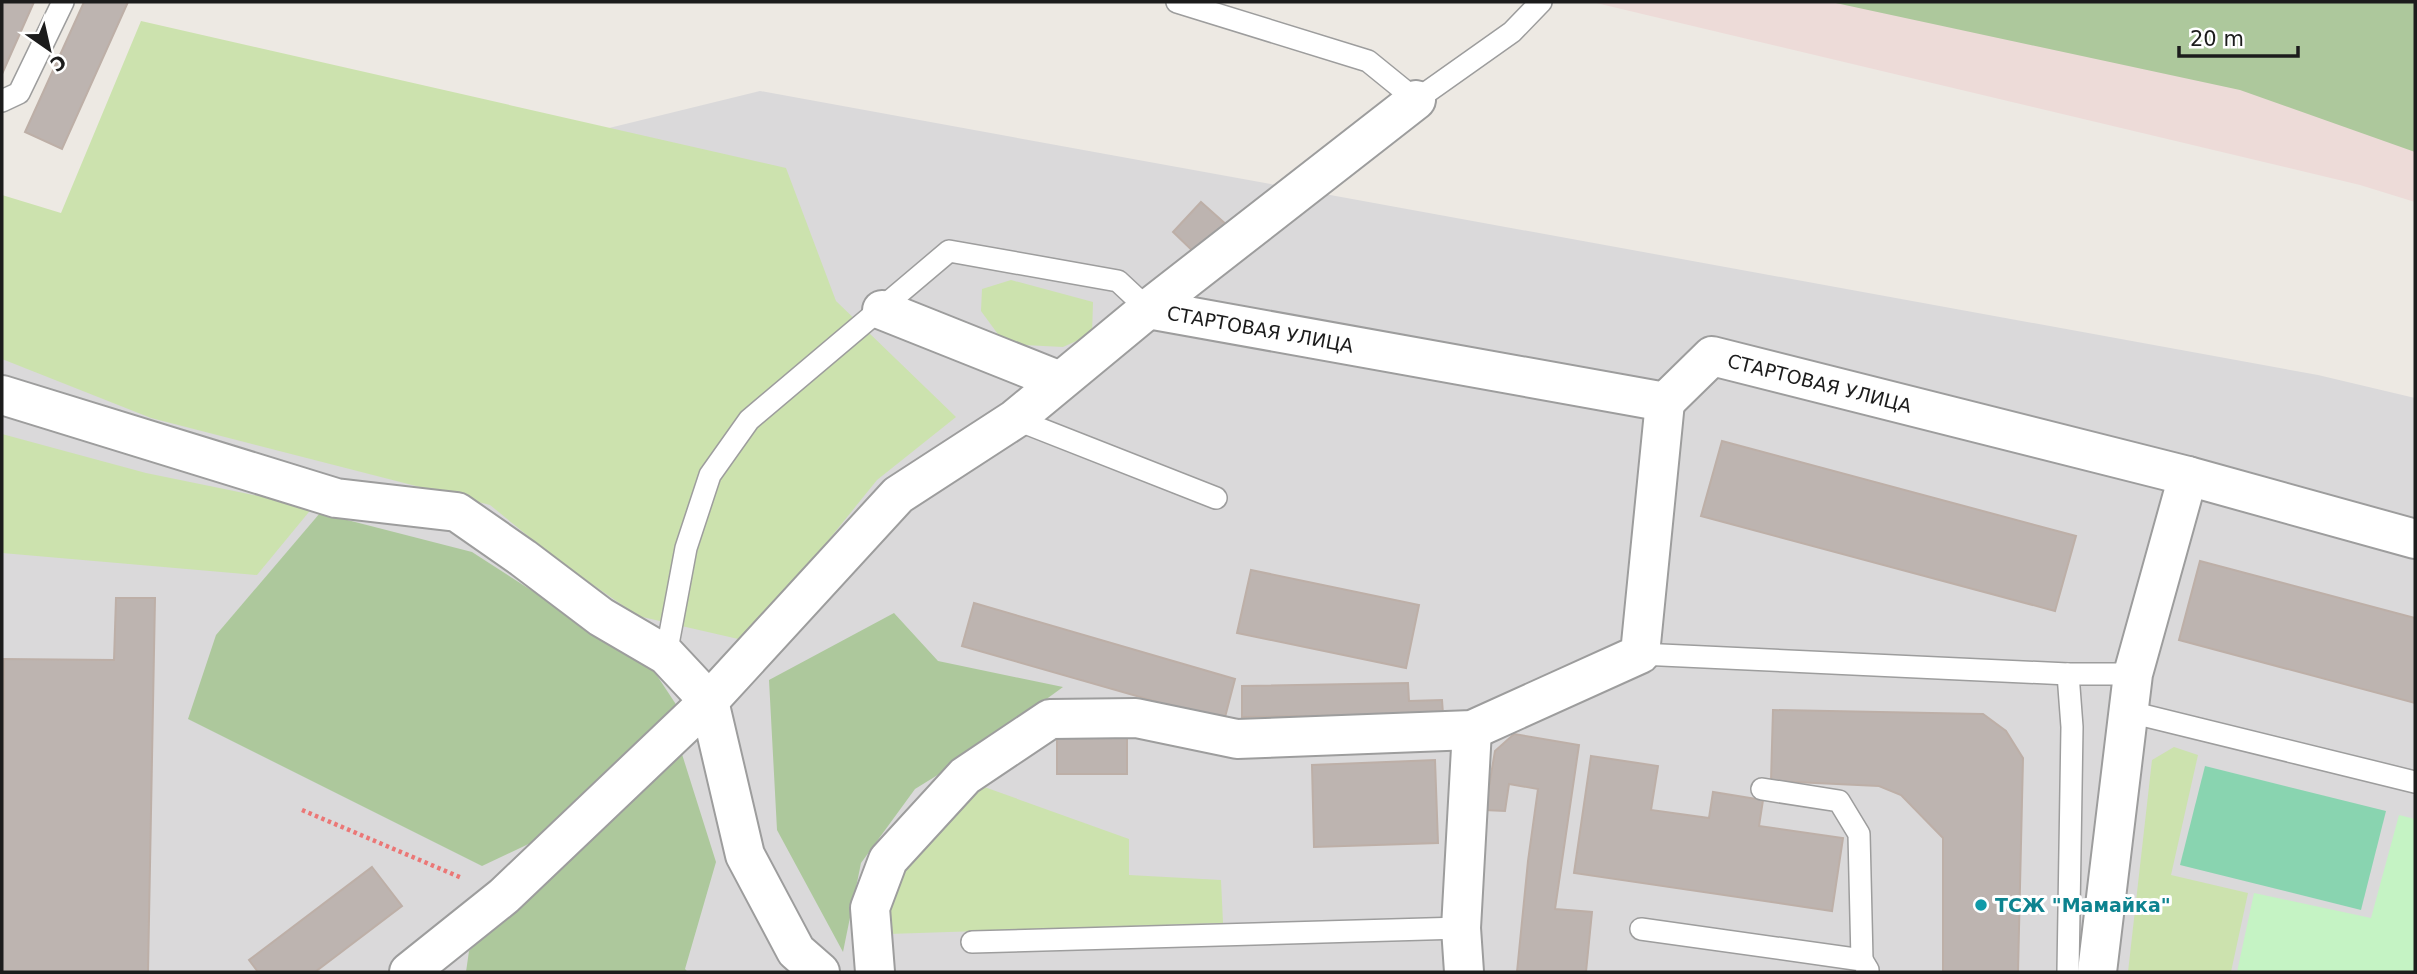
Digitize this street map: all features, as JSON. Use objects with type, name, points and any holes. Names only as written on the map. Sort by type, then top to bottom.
[{"type":"street","points":[[409,972],[504,896],[709,701],[898,495],[1015,419],[1149,309],[1416,100]]},
{"type":"street","name":"СТАРТОВАЯ УЛИЦА","points":[[1149,309],[1665,402],[1712,356],[2188,476],[2415,539]]},
{"type":"street","points":[[882,310],[1060,382]]},
{"type":"street","points":[[2,395],[336,498],[457,512],[601,617],[666,655],[709,701],[745,855],[796,951],[820,972]]},
{"type":"street","points":[[875,972],[870,908],[888,860],[965,776],[1050,719],[1136,718],[1237,739],[1472,730],[1640,654],[1665,402]]},
{"type":"street","points":[[2098,972],[2133,674],[2188,476]]},
{"type":"street","points":[[1464,972],[1461,928],[1472,730]]},
{"type":"lane","points":[[2,102],[19,93],[63,2]]},
{"type":"lane","points":[[1177,2],[1368,61],[1416,100],[1513,32],[1541,2]]},
{"type":"lane","points":[[666,655],[686,548],[710,475],[749,420],[949,251],[1118,281],[1149,309]]},
{"type":"lane","points":[[1015,419],[1216,498]]},
{"type":"lane","points":[[1640,654],[2068,674],[2133,674]]},
{"type":"lane","points":[[2068,674],[2072,727],[2068,972]]},
{"type":"lane","points":[[2130,712],[2415,782]]},
{"type":"lane","points":[[1641,929],[1865,966],[1859,834],[1839,801],[1762,789]]},
{"type":"lane","points":[[972,942],[1461,928]]},
{"type":"path","points":[[302,810],[504,896]]},
{"type":"shaded area","points":[[1592,2],[2415,2],[2415,202],[2360,185]]},
{"type":"shaded area","points":[[760,91],[2318,375],[2415,398],[2415,972],[2,972],[2,277]]},
{"type":"green space","points":[[1831,2],[2415,2],[2415,152],[2240,90]]},
{"type":"green space","points":[[141,21],[786,168],[836,301],[956,417],[877,480],[747,641],[638,616],[560,562],[490,505],[151,418],[2,359],[2,195],[61,213]]},
{"type":"green space","points":[[1011,280],[1093,302],[1092,334],[1063,347],[1024,345],[1000,337],[981,311],[982,289]]},
{"type":"green space","points":[[2,434],[146,473],[313,507],[257,575],[2,553]]},
{"type":"green space","points":[[320,513],[472,552],[652,668],[681,712],[537,840],[482,866],[188,719],[216,635]]},
{"type":"green space","points":[[894,613],[938,661],[1063,687],[970,755],[915,789],[861,863],[843,952],[777,830],[769,680]]},
{"type":"green space","points":[[2174,747],[2198,755],[2171,875],[2248,893],[2231,972],[2128,972],[2152,760]]},
{"type":"green space","points":[[681,751],[716,862],[685,969],[688,972],[466,972],[469,951]]},
{"type":"green space","points":[[2205,766],[2386,811],[2361,910],[2180,865]]},
{"type":"green space","points":[[976,784],[1129,839],[1129,875],[1221,880],[1223,923],[888,934],[883,907],[901,869]]},
{"type":"green space","points":[[2399,815],[2415,819],[2415,972],[2237,972],[2254,893],[2371,918]]},
{"type":"building","points":[[2,2],[34,2],[2,74]]},
{"type":"building","points":[[84,2],[128,2],[62,149],[25,132]]},
{"type":"building","points":[[1201,202],[1228,226],[1199,257],[1173,232]]},
{"type":"building","points":[[1722,441],[2076,536],[2055,611],[1701,516]]},
{"type":"building","points":[[2200,561],[2415,618],[2415,703],[2179,640]]},
{"type":"building","points":[[1251,570],[1419,605],[1406,668],[1237,633]]},
{"type":"building","points":[[116,598],[155,598],[148,972],[2,972],[4,659],[114,660]]},
{"type":"building","points":[[974,603],[1235,679],[1224,721],[962,646]]},
{"type":"building","points":[[1408,683],[1409,701],[1442,700],[1443,714],[1242,717],[1242,686]]},
{"type":"building","name":"ТСЖ \"Мамайка\"","points":[[1773,710],[1983,714],[2006,731],[2023,758],[2018,972],[1943,972],[1943,838],[1901,795],[1879,786],[1771,781]]},
{"type":"building","points":[[1057,732],[1127,732],[1127,774],[1057,774]]},
{"type":"building","points":[[1514,734],[1579,745],[1555,909],[1592,912],[1586,972],[1517,972],[1538,789],[1509,784],[1505,811],[1485,810],[1495,751]]},
{"type":"building","points":[[1591,756],[1658,766],[1651,810],[1709,818],[1713,792],[1763,800],[1759,826],[1843,838],[1832,911],[1574,873]]},
{"type":"building","points":[[1435,760],[1438,843],[1314,847],[1312,765]]},
{"type":"building","points":[[372,867],[402,906],[315,972],[258,972],[249,960]]},
{"type":"place","name":"ТСЖ \"Мамайка\"","points":[[1981,905]]}]
